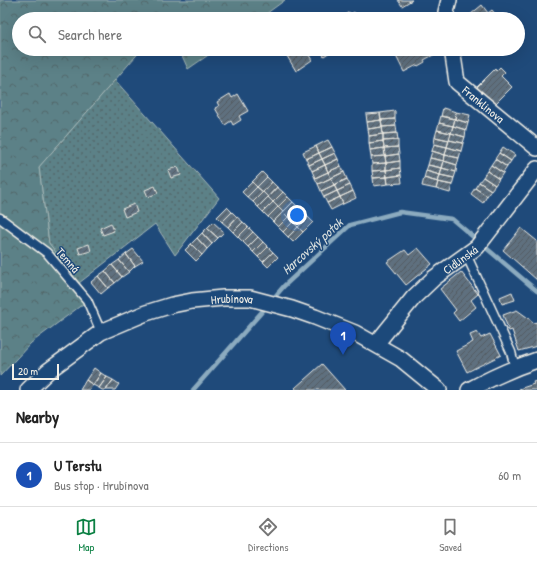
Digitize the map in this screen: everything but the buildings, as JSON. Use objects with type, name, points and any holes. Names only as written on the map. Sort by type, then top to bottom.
[{"type":"street","points":[[446,12],[449,0]]},
{"type":"street","name":"Franklinova","points":[[453,56],[457,82],[537,148]]},
{"type":"street","name":"Cidlinská","points":[[376,344],[414,297],[434,278],[476,246],[537,169]]},
{"type":"street","name":"Hrubínova","points":[[28,390],[48,371],[102,332],[146,312],[172,305],[223,298],[250,298],[292,309],[355,333],[401,359],[439,390]]},
{"type":"street","points":[[469,390],[485,381],[537,360]]},
{"type":"lane","name":"Temná","points":[[0,218],[47,253],[87,300],[102,332]]},
{"type":"lane","points":[[476,246],[515,368]]},
{"type":"green space","points":[[0,0],[285,0],[269,12],[12,12],[12,56],[136,56],[39,167],[49,243],[91,298],[31,343],[0,376]]},
{"type":"green space","points":[[182,56],[207,56],[188,69]]},
{"type":"green space","points":[[115,80],[219,198],[175,255],[155,224],[79,283],[49,243],[39,167]]},
{"type":"waterway","name":"Harcovský potok","points":[[272,300],[284,286],[350,225],[400,212],[452,219],[537,291]]},
{"type":"waterway","name":"Harcovský potok","points":[[193,390],[267,306]]},
{"type":"place","name":"U Terstu","points":[[343,355]]}]
